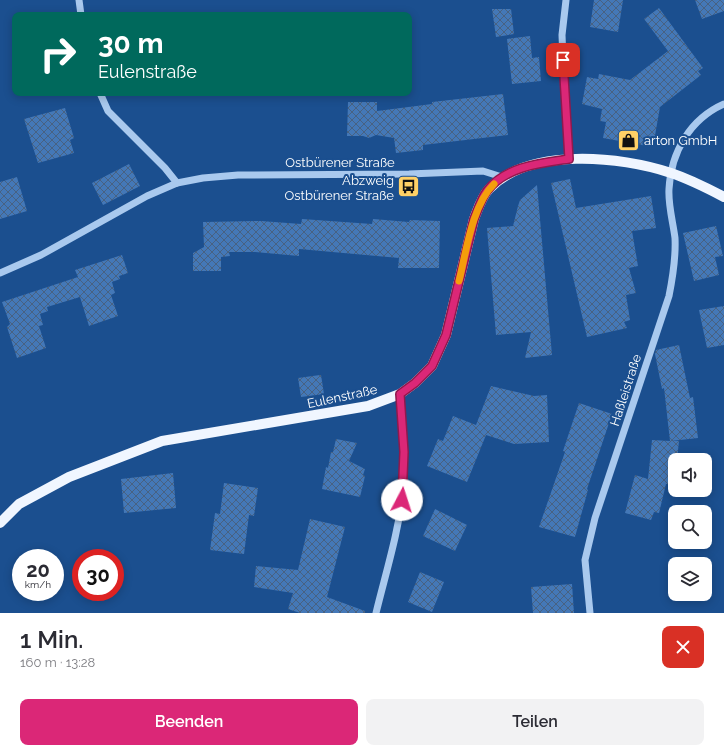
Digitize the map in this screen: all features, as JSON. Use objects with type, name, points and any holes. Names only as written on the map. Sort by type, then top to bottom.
[{"type":"main road","name":"Eulenstraße","points":[[0,523],[19,504],[69,477],[162,441],[368,406],[400,394],[415,383],[432,366],[439,352],[446,335],[474,219],[488,190],[502,177],[516,170],[531,165],[569,159],[604,160],[626,163],[671,173],[724,197]]},
{"type":"street","points":[[79,0],[81,12]]},
{"type":"street","points":[[566,0],[562,35],[569,159]]},
{"type":"street","points":[[101,96],[108,111],[165,168],[177,183]]},
{"type":"street","name":"Haßleistraße","points":[[590,613],[585,560],[595,518],[669,296],[675,265],[669,190],[671,173],[680,145],[695,124],[712,109],[724,104]]},
{"type":"street","name":"Ostbürener Straße","points":[[0,273],[42,255],[147,196],[177,183],[203,178],[238,175],[409,174],[483,171],[502,177]]},
{"type":"street","points":[[376,613],[399,520],[403,489],[404,452],[400,394]]},
{"type":"building","points":[[594,0],[623,0],[618,32],[590,27]]},
{"type":"building","points":[[695,0],[724,0],[724,11],[702,19]]},
{"type":"building","points":[[659,8],[703,68],[698,71],[701,75],[660,107],[653,147],[603,138],[606,122],[600,121],[602,109],[582,104],[587,77],[598,79],[599,74],[630,80],[668,51],[644,19]]},
{"type":"building","points":[[492,9],[511,9],[514,34],[496,37]]},
{"type":"building","points":[[530,36],[532,58],[539,57],[541,81],[512,84],[507,39]]},
{"type":"building","points":[[503,94],[508,135],[423,145],[423,150],[396,153],[394,138],[376,135],[369,138],[363,136],[347,136],[348,102],[377,102],[377,111],[432,104],[432,102]]},
{"type":"building","points":[[65,108],[74,138],[70,140],[74,153],[38,163],[24,119]]},
{"type":"building","points":[[129,164],[140,186],[103,205],[92,183]]},
{"type":"building","points":[[17,177],[27,211],[0,219],[0,182]]},
{"type":"building","points":[[570,179],[576,208],[651,196],[656,228],[632,231],[638,266],[629,268],[636,293],[626,295],[630,320],[624,322],[627,328],[587,337],[551,183]]},
{"type":"building","points":[[537,185],[552,355],[525,358],[531,332],[496,335],[487,228],[513,226],[520,200]]},
{"type":"building","points":[[302,219],[372,224],[373,219],[409,222],[410,220],[440,221],[439,268],[398,268],[399,258],[299,249],[299,256],[255,252],[229,252],[230,256],[221,257],[221,271],[193,271],[193,253],[204,247],[203,222],[261,221],[301,224]]},
{"type":"building","points":[[716,226],[723,256],[715,257],[719,275],[694,281],[683,233]]},
{"type":"building","points":[[122,255],[128,273],[119,276],[120,279],[112,282],[115,293],[111,295],[118,316],[89,326],[80,297],[47,307],[48,311],[40,314],[43,325],[39,326],[46,348],[17,358],[7,327],[10,324],[2,302],[78,277],[75,270]]},
{"type":"building","points":[[724,306],[724,345],[707,348],[699,310]]},
{"type":"building","points":[[679,345],[690,398],[693,397],[698,438],[671,441],[679,441],[678,453],[668,453],[668,484],[666,484],[659,513],[654,512],[651,520],[625,513],[635,475],[648,479],[652,440],[670,441],[664,388],[662,389],[655,354],[656,350]]},
{"type":"building","points":[[321,375],[324,394],[301,397],[298,378]]},
{"type":"building","points":[[491,386],[534,396],[547,395],[549,442],[514,444],[486,435],[467,482],[427,466],[438,439],[443,441],[453,416],[476,425]]},
{"type":"building","points":[[579,403],[612,414],[587,489],[588,490],[575,537],[539,527],[565,452],[563,451]]},
{"type":"building","points":[[336,439],[357,443],[349,461],[365,469],[363,475],[365,476],[360,497],[322,489],[326,467],[328,468],[331,452],[333,452]]},
{"type":"building","points":[[173,473],[176,508],[124,513],[121,479]]},
{"type":"building","points":[[224,483],[258,488],[254,516],[249,515],[244,554],[210,550],[215,513],[220,514]]},
{"type":"building","points":[[435,509],[467,525],[455,551],[423,536]]},
{"type":"building","points":[[310,519],[345,527],[327,597],[365,611],[365,613],[300,613],[288,609],[293,593],[254,587],[256,566],[298,570]]},
{"type":"building","points":[[420,572],[444,582],[432,612],[408,602]]},
{"type":"building","points":[[572,584],[574,613],[533,613],[531,587]]},
{"type":"slow traffic","points":[[459,281],[474,219],[488,190],[494,184]]},
{"type":"place","name":"arton GmbH","points":[[628,140]]},
{"type":"place","name":"Abzweig Ostbürener Straße","points":[[409,187]]},
{"type":"route","points":[[402,500],[404,452],[400,394],[415,383],[432,366],[439,352],[446,335],[474,219],[479,206],[488,190],[502,177],[531,165],[569,159],[563,60]]}]
